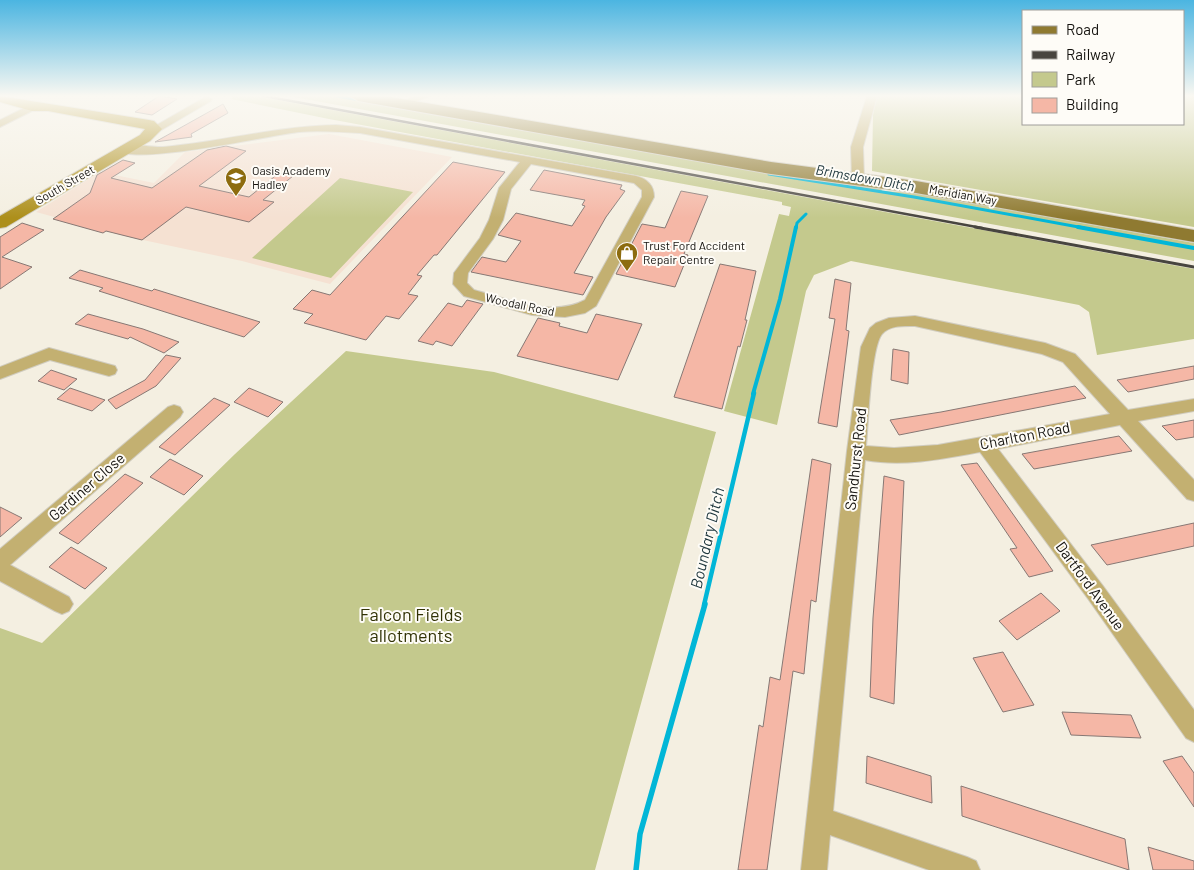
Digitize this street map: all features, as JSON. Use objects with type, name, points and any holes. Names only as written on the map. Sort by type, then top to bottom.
[{"type":"main road","name":"Meridian Way","points":[[596,137],[771,168],[916,187],[1194,236]]},
{"type":"street","name":"South Street","points":[[0,223],[144,137]]},
{"type":"street","name":"Woodall Road","points":[[124,150],[162,151],[252,137]]},
{"type":"street","name":"Woodall Road","points":[[397,137],[528,160],[636,180],[642,182],[648,190],[648,197],[591,303],[585,309],[569,314],[547,312],[469,293],[460,284],[461,273],[486,239],[496,220],[505,188],[528,160]]},
{"type":"street","points":[[858,180],[858,147],[861,137]]},
{"type":"street","name":"Sandhurst Road","points":[[814,870],[856,451],[869,341],[876,329],[885,324],[915,321],[1062,354],[1086,375],[1194,493]]},
{"type":"street","points":[[0,374],[49,354],[110,370]]},
{"type":"street","name":"Charlton Road","points":[[856,451],[873,456],[894,456],[954,450],[1194,405]]},
{"type":"street","name":"Gardiner Close","points":[[0,561],[174,412]]},
{"type":"street","name":"Dartford Avenue","points":[[984,444],[1096,593],[1194,730]]},
{"type":"street","points":[[0,570],[62,604]]},
{"type":"street","points":[[820,819],[967,870]]},
{"type":"shaded area","name":"Oasis Academy Hadley","points":[[308,137],[343,137],[452,157],[330,284],[242,261],[124,236],[36,212],[100,172],[154,183],[185,152]]},
{"type":"green space","points":[[425,137],[476,137],[1194,269],[1194,339],[1097,355],[1089,312],[1079,305],[851,261],[814,275],[806,291],[777,425],[724,411],[779,214],[789,216],[791,207],[782,205],[782,202]]},
{"type":"green space","points":[[511,137],[574,137],[800,178],[881,188],[882,191],[914,193],[1194,243],[1194,261]]},
{"type":"green space","points":[[873,137],[1194,137],[1194,227],[872,171]]},
{"type":"green space","points":[[340,178],[413,192],[331,278],[252,258]]},
{"type":"green space","name":"Falcon Fields allotments","points":[[346,351],[494,372],[716,432],[595,870],[0,870],[0,628],[42,643],[235,454]]},
{"type":"building","points":[[165,137],[192,137],[155,142]]},
{"type":"building","points":[[226,146],[246,151],[199,186],[249,197],[279,173],[293,176],[263,200],[274,202],[249,222],[186,207],[142,240],[106,231],[103,233],[53,219],[90,193],[97,175],[123,160],[135,163],[111,178],[152,188],[207,150]]},
{"type":"building","points":[[453,162],[505,172],[437,255],[434,255],[417,275],[422,276],[408,294],[418,296],[399,319],[386,316],[366,340],[304,323],[313,314],[293,309],[312,290],[330,295]]},
{"type":"building","points":[[544,170],[622,185],[620,189],[625,191],[606,217],[574,273],[593,277],[583,295],[471,272],[482,257],[506,262],[521,241],[498,235],[516,213],[572,226],[585,206],[582,205],[585,200],[530,190]]},
{"type":"building","points":[[681,191],[708,196],[684,254],[688,255],[675,287],[616,274],[642,224],[665,228]]},
{"type":"building","points":[[22,223],[44,230],[2,257],[32,267],[0,289],[0,237]]},
{"type":"building","points":[[720,264],[756,271],[745,320],[747,320],[740,347],[738,346],[722,409],[674,397]]},
{"type":"building","points":[[80,270],[152,291],[154,289],[260,322],[244,337],[99,291],[103,288],[69,278]]},
{"type":"building","points":[[835,279],[851,283],[846,330],[849,331],[837,427],[818,423],[835,319],[829,318]]},
{"type":"building","points":[[467,300],[483,304],[452,346],[436,341],[433,345],[418,341],[448,303],[462,307]]},
{"type":"building","points":[[88,314],[143,329],[179,342],[164,353],[130,337],[128,339],[75,324]]},
{"type":"building","points":[[596,314],[642,324],[618,380],[517,356],[538,318],[560,323],[559,326],[587,333]]},
{"type":"building","points":[[893,349],[909,352],[908,384],[891,380]]},
{"type":"building","points":[[166,355],[181,358],[156,386],[116,409],[108,400],[145,380]]},
{"type":"building","points":[[1194,366],[1194,379],[1128,392],[1117,380]]},
{"type":"building","points":[[51,370],[77,379],[64,390],[38,381]]},
{"type":"building","points":[[1075,386],[1086,398],[899,435],[890,420],[941,412]]},
{"type":"building","points":[[70,388],[105,400],[92,411],[57,399]]},
{"type":"building","points":[[249,388],[283,402],[268,417],[234,402]]},
{"type":"building","points":[[214,398],[230,405],[175,455],[159,447]]},
{"type":"building","points":[[1194,420],[1194,437],[1176,440],[1162,426]]},
{"type":"building","points":[[1119,436],[1132,451],[1034,469],[1022,454]]},
{"type":"building","points":[[170,459],[203,476],[184,495],[150,477]]},
{"type":"building","points":[[812,459],[831,464],[816,602],[811,600],[804,674],[793,671],[767,870],[738,870],[759,725],[763,727],[770,677],[780,680]]},
{"type":"building","points":[[977,463],[1053,571],[1029,577],[1010,549],[1017,548],[961,465]]},
{"type":"building","points":[[125,474],[143,483],[78,544],[59,533]]},
{"type":"building","points":[[884,476],[904,481],[894,704],[870,697],[873,618]]},
{"type":"building","points":[[0,507],[22,518],[0,537]]},
{"type":"building","points":[[1194,523],[1194,546],[1107,565],[1091,545]]},
{"type":"building","points":[[71,547],[107,568],[85,589],[49,567]]},
{"type":"building","points":[[1041,593],[1060,611],[1017,640],[999,621]]},
{"type":"building","points":[[1003,652],[1034,705],[1003,712],[973,658]]},
{"type":"building","points":[[1062,712],[1131,715],[1141,738],[1071,735]]},
{"type":"building","points":[[867,756],[931,776],[932,803],[866,783]]},
{"type":"building","points":[[1182,756],[1194,773],[1194,807],[1163,761]]},
{"type":"building","points":[[961,786],[1125,839],[1129,870],[962,816]]},
{"type":"building","points":[[1148,847],[1194,861],[1194,870],[1153,870]]},
{"type":"waterway","name":"Brimsdown Ditch","points":[[769,174],[914,197],[1084,228]]},
{"type":"waterway","name":"Boundary Ditch","points":[[796,228],[797,223],[806,214]]},
{"type":"waterway","name":"Boundary Ditch","points":[[753,394],[780,299],[796,227]]},
{"type":"waterway","name":"Brimsdown Ditch","points":[[1078,227],[1194,248]]},
{"type":"waterway","name":"Boundary Ditch","points":[[704,605],[754,393]]},
{"type":"waterway","name":"Boundary Ditch","points":[[636,870],[640,834],[705,604]]},
{"type":"railway","points":[[485,137],[982,228]]},
{"type":"railway","points":[[975,227],[1194,267]]},
{"type":"place","name":"Oasis Academy Hadley","points":[[236,197]]},
{"type":"place","name":"Trust Ford Accident Repair Centre","points":[[627,272]]}]
